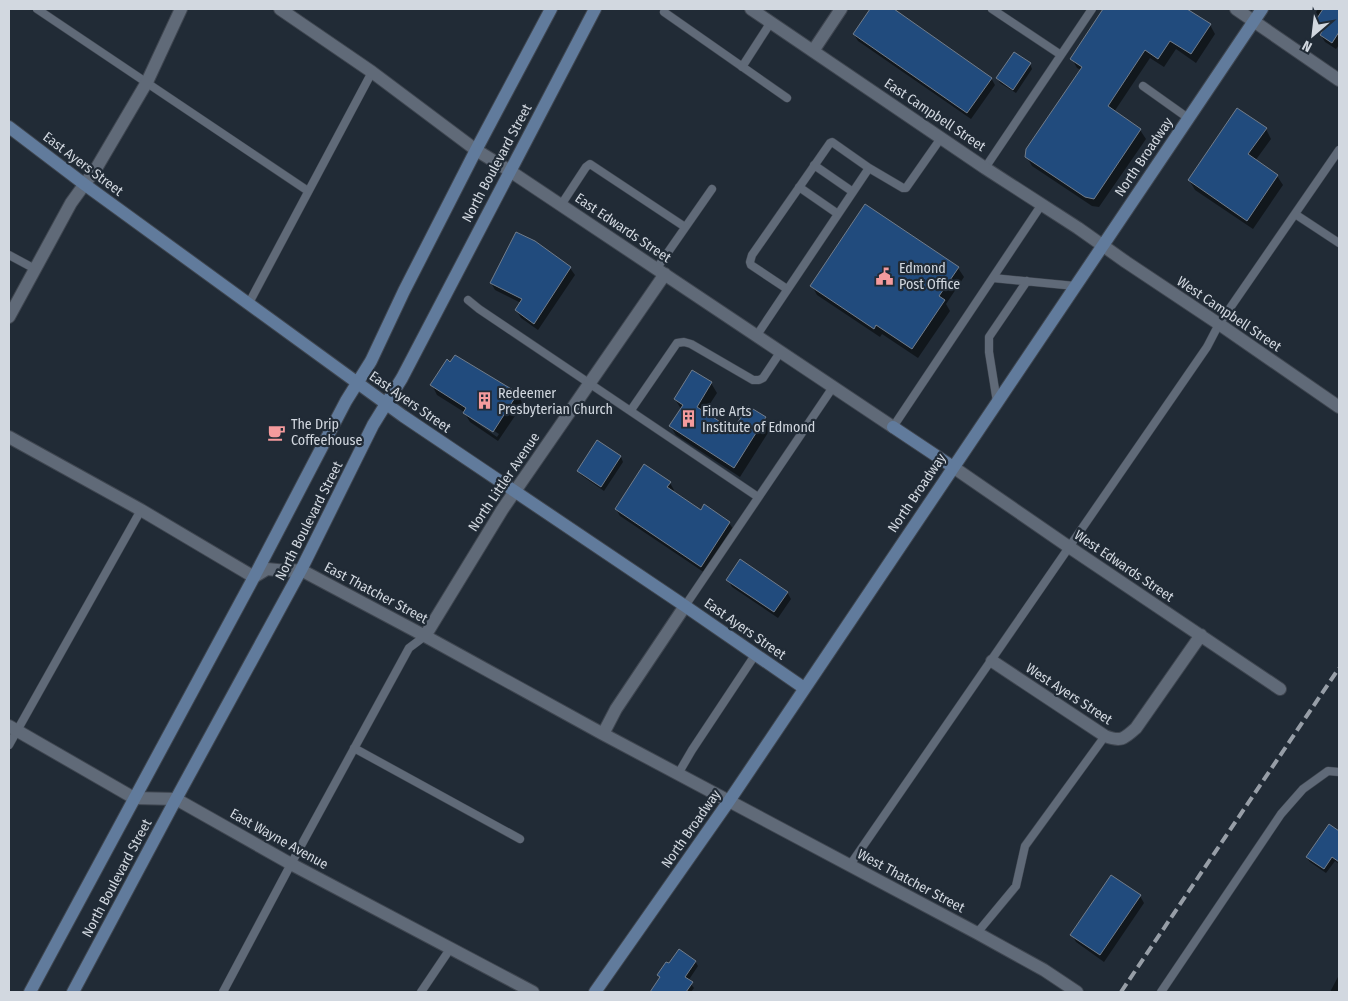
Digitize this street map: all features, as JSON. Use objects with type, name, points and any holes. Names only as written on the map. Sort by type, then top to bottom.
[{"type":"main road","name":"North Boulevard Street","points":[[30,992],[357,383],[371,361],[404,291],[476,150],[551,9]]},
{"type":"main road","name":"North Boulevard Street","points":[[73,992],[301,570],[374,425],[402,378],[595,9]]},
{"type":"main road","name":"North Broadway","points":[[595,992],[729,801],[1262,9]]},
{"type":"main road","name":"East Ayers Street","points":[[9,127],[357,383],[804,688]]},
{"type":"main road","name":"East Edwards Street","points":[[893,427],[953,467]]},
{"type":"street","points":[[9,317],[71,203],[97,167],[147,82],[181,9]]},
{"type":"street","name":"East Edwards Street","points":[[280,9],[372,72],[476,150],[661,271],[893,427]]},
{"type":"street","name":"East Campbell Street","points":[[751,9],[1102,245]]},
{"type":"street","points":[[813,52],[841,9]]},
{"type":"street","points":[[1236,9],[1339,80]]},
{"type":"street","name":"West Campbell Street","points":[[1102,245],[1339,407]]},
{"type":"street","name":"North Littler Avenue","points":[[425,636],[515,491],[590,383],[661,271]]},
{"type":"street","points":[[9,437],[141,510],[254,577]]},
{"type":"street","name":"West Edwards Street","points":[[953,467],[1069,548],[1280,689]]},
{"type":"street","name":"East Thatcher Street","points":[[254,577],[266,569],[301,570],[729,801]]},
{"type":"street","points":[[603,734],[616,709],[685,606]]},
{"type":"street","name":"West Ayers Street","points":[[992,661],[1105,736],[1116,740],[1126,738],[1136,728],[1201,635]]},
{"type":"street","name":"East Wayne Avenue","points":[[13,728],[134,798],[176,800],[291,864],[533,992]]},
{"type":"street","name":"West Thatcher Street","points":[[729,801],[977,933],[1044,970],[1077,992]]},
{"type":"lane","points":[[37,9],[308,191]]},
{"type":"lane","points":[[992,9],[1061,55]]},
{"type":"lane","points":[[985,168],[1092,9]]},
{"type":"lane","points":[[664,12],[787,98]]},
{"type":"lane","points":[[742,67],[771,22]]},
{"type":"lane","points":[[248,303],[372,72]]},
{"type":"lane","points":[[1143,86],[1188,118]]},
{"type":"lane","points":[[787,290],[751,265],[750,259],[828,144],[832,142],[869,168],[906,188],[941,138]]},
{"type":"lane","points":[[850,865],[1207,347],[1219,324],[1339,150]]},
{"type":"lane","points":[[561,205],[586,167],[590,164],[685,227]]},
{"type":"lane","points":[[814,165],[853,192]]},
{"type":"lane","points":[[757,335],[869,168]]},
{"type":"lane","points":[[799,187],[838,214]]},
{"type":"lane","points":[[661,271],[685,227],[712,189]]},
{"type":"lane","points":[[893,427],[1042,204]]},
{"type":"lane","points":[[1295,214],[1339,243]]},
{"type":"lane","points":[[9,255],[35,269]]},
{"type":"lane","points":[[993,278],[1074,286]]},
{"type":"lane","points":[[997,402],[989,352],[989,337],[1027,281]]},
{"type":"lane","points":[[468,300],[479,310],[631,410],[758,497]]},
{"type":"lane","points":[[631,410],[677,344],[684,342],[692,344],[753,380],[763,378],[781,351]]},
{"type":"lane","points":[[685,606],[833,387]]},
{"type":"lane","points":[[9,745],[13,728],[141,510]]},
{"type":"lane","points":[[223,992],[409,648],[425,636]]},
{"type":"lane","points":[[678,774],[755,655]]},
{"type":"lane","points":[[977,933],[1016,886],[1025,846],[1105,736]]},
{"type":"lane","points":[[354,748],[520,840]]},
{"type":"lane","points":[[1161,992],[1281,814],[1303,789],[1328,771],[1339,772]]},
{"type":"lane","points":[[421,992],[450,949]]},
{"type":"building","points":[[870,9],[894,9],[992,78],[967,113],[853,34]]},
{"type":"building","points":[[1103,9],[1187,9],[1211,24],[1191,54],[1170,41],[1158,59],[1145,50],[1108,106],[1141,129],[1094,199],[1085,197],[1025,157],[1026,149],[1082,67],[1070,59]]},
{"type":"building","points":[[1323,9],[1339,9],[1339,32],[1332,43],[1320,35],[1323,30],[1314,23]]},
{"type":"building","points":[[1014,52],[1031,63],[1013,90],[996,78]]},
{"type":"building","points":[[1237,108],[1267,128],[1248,154],[1278,175],[1247,221],[1188,180]]},
{"type":"building","name":"Edmond Post Office","points":[[865,204],[959,267],[939,296],[945,300],[912,349],[876,325],[874,329],[810,286]]},
{"type":"building","points":[[516,232],[535,241],[571,267],[534,324],[515,310],[522,299],[490,283]]},
{"type":"building","name":"Redeemer Presbyterian Church","points":[[455,355],[518,393],[493,432],[463,413],[466,408],[430,385],[447,359],[450,362]]},
{"type":"building","name":"Fine Arts Institute of Edmond","points":[[692,370],[712,382],[697,407],[733,430],[748,406],[766,417],[734,468],[669,426],[683,405],[674,399]]},
{"type":"building","points":[[597,440],[621,456],[601,487],[577,471]]},
{"type":"building","points":[[644,464],[671,482],[667,487],[701,510],[704,504],[730,522],[701,567],[615,509]]},
{"type":"building","points":[[740,559],[788,592],[774,612],[726,580]]},
{"type":"building","points":[[1329,824],[1339,831],[1339,862],[1332,857],[1324,869],[1306,857]]},
{"type":"building","points":[[1111,875],[1141,895],[1100,955],[1070,935]]},
{"type":"building","points":[[679,949],[696,961],[685,977],[693,982],[686,992],[650,992],[660,977],[657,975],[666,962],[669,963]]},
{"type":"railway","points":[[1121,992],[1339,668]]},
{"type":"place","name":"Edmond Post Office","points":[[885,276]]},
{"type":"place","name":"Redeemer Presbyterian Church","points":[[484,401]]},
{"type":"place","name":"Fine Arts Institute of Edmond","points":[[688,419]]},
{"type":"place","name":"The Drip Coffeehouse","points":[[277,432]]}]
